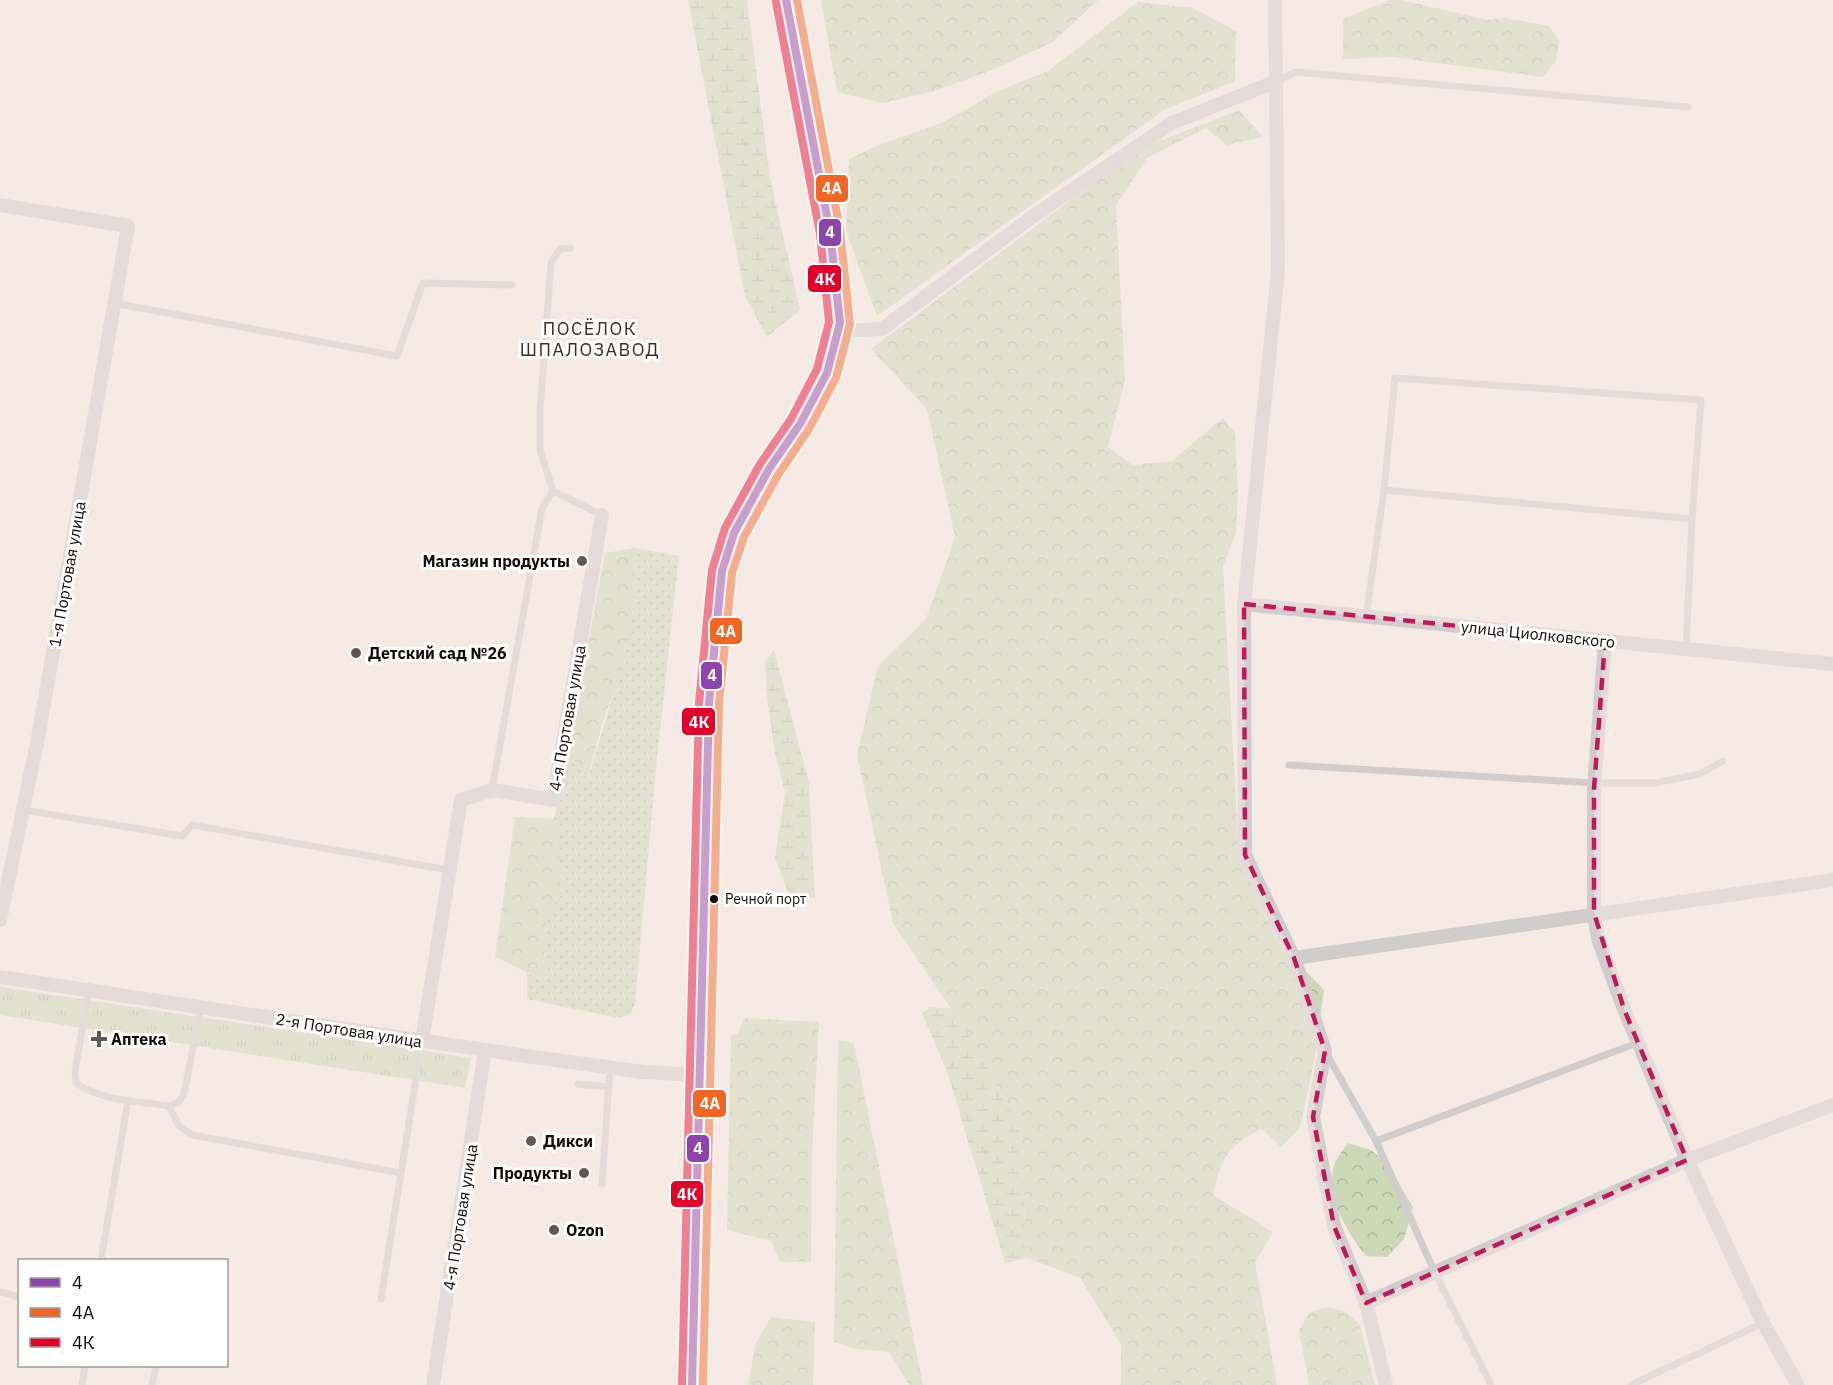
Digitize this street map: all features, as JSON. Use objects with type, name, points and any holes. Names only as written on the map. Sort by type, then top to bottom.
[{"type":"street","points":[[692,1385],[709,703],[723,571],[734,533],[770,469],[800,424],[827,373],[840,323],[830,232],[786,0]]},
{"type":"street","points":[[1275,0],[1278,270],[1244,604],[1245,855],[1294,958],[1325,1051],[1313,1118],[1334,1226],[1366,1303],[1386,1385]]},
{"type":"street","points":[[838,331],[882,329],[1032,217],[1172,123],[1276,81]]},
{"type":"street","name":"1-я Портовая улица","points":[[0,205],[128,226],[38,738],[0,920]]},
{"type":"street","name":"4-я Портовая улица","points":[[422,1041],[460,800],[492,790],[553,800],[602,515]]},
{"type":"street","name":"улица Циолковского","points":[[1244,604],[1833,664]]},
{"type":"street","points":[[1605,641],[1594,783],[1594,913],[1598,939],[1637,1043],[1687,1160],[1763,1323],[1798,1385]]},
{"type":"street","points":[[1294,958],[1833,880]]},
{"type":"street","name":"2-я Портовая улица","points":[[0,977],[485,1050],[610,1067],[699,1075]]},
{"type":"street","name":"4-я Портовая улица","points":[[433,1385],[485,1050]]},
{"type":"street","points":[[1366,1303],[1687,1160],[1833,1105]]},
{"type":"lane","points":[[1276,81],[1296,72],[1688,107]]},
{"type":"lane","points":[[570,248],[560,249],[551,262],[541,369],[540,450],[553,491],[602,515]]},
{"type":"lane","points":[[114,303],[398,356],[423,283],[512,285]]},
{"type":"lane","points":[[1366,617],[1384,490],[1395,378],[1701,399],[1686,649]]},
{"type":"lane","points":[[1384,490],[1692,519]]},
{"type":"lane","points":[[492,790],[542,508],[553,491]]},
{"type":"lane","points":[[1289,765],[1594,783],[1655,783],[1700,774],[1723,761]]},
{"type":"lane","points":[[23,810],[183,836],[192,825],[449,870]]},
{"type":"lane","points":[[89,990],[75,1071],[76,1083],[86,1090],[128,1100],[169,1106],[178,1103],[184,1094],[201,1007]]},
{"type":"lane","points":[[381,1299],[422,1041]]},
{"type":"lane","points":[[1376,1142],[1637,1043]]},
{"type":"lane","points":[[1325,1051],[1376,1142],[1435,1272],[1491,1385]]},
{"type":"lane","points":[[602,1184],[610,1067]]},
{"type":"lane","points":[[578,1084],[609,1087]]},
{"type":"lane","points":[[101,1259],[128,1100]]},
{"type":"lane","points":[[169,1106],[179,1126],[192,1135],[401,1173]]},
{"type":"lane","points":[[0,1292],[18,1296]]},
{"type":"lane","points":[[1631,1385],[1763,1323]]},
{"type":"lane","points":[[82,1385],[85,1367]]},
{"type":"lane","points":[[152,1385],[156,1367]]},
{"type":"highlighted area","points":[[1244,604],[1605,641],[1594,789],[1594,913],[1624,1009],[1687,1160],[1366,1303],[1334,1226],[1313,1117],[1325,1051],[1294,958],[1245,855]]},
{"type":"green space","points":[[688,0],[747,0],[770,178],[800,310],[767,337],[745,296]]},
{"type":"green space","points":[[821,0],[1098,0],[1053,42],[992,70],[935,91],[883,103],[837,92]]},
{"type":"green space","points":[[1389,0],[1402,0],[1487,20],[1505,18],[1549,26],[1559,41],[1556,61],[1543,77],[1393,57],[1343,59],[1343,19]]},
{"type":"green space","points":[[1138,2],[1193,8],[1236,31],[1235,81],[1164,110],[877,316],[846,231],[849,159],[879,145],[944,122],[998,91],[1048,71]]},
{"type":"green space","points":[[1239,110],[1263,137],[1227,145],[1206,128],[1147,158],[1116,205],[1125,380],[1108,447],[1132,465],[1172,461],[1223,418],[1235,433],[1238,492],[1236,533],[1223,566],[1239,857],[1279,944],[1324,990],[1315,1057],[1300,1128],[1281,1147],[1262,1129],[1240,1142],[1227,1154],[1219,1171],[1213,1195],[1273,1232],[1255,1262],[1277,1385],[1121,1385],[1121,1344],[1080,1278],[1027,1258],[1020,1128],[971,1038],[893,923],[857,755],[878,666],[926,619],[955,537],[927,409],[871,349],[1139,149]]},
{"type":"green space","points":[[635,548],[679,556],[656,769],[635,1002],[631,1014],[619,1018],[527,999],[527,973],[543,980],[546,923],[562,885],[554,819],[568,751],[588,779],[617,682],[632,618]]},
{"type":"green space","points":[[635,548],[632,618],[617,682],[587,779],[568,751],[605,553]]},
{"type":"green space","points":[[774,650],[809,783],[815,898],[788,893],[775,858],[785,792],[775,753],[767,698],[765,662]]},
{"type":"green space","points":[[515,817],[554,819],[562,885],[546,923],[543,980],[495,957]]},
{"type":"green space","points":[[0,987],[471,1058],[465,1088],[0,1015]]},
{"type":"green space","points":[[931,1007],[951,1009],[971,1038],[1020,1128],[1027,1258],[1005,1263],[947,1071],[922,1013]]},
{"type":"green space","points":[[744,1018],[819,1022],[812,1153],[811,1262],[781,1262],[771,1241],[727,1230],[731,1036],[738,1034]]},
{"type":"green space","points":[[838,1040],[854,1043],[923,1385],[909,1385],[889,1352],[852,1348],[834,1342]]},
{"type":"green space","points":[[1348,1143],[1371,1150],[1387,1164],[1413,1207],[1404,1239],[1387,1257],[1366,1256],[1339,1212],[1332,1187],[1332,1175],[1336,1161]]},
{"type":"green space","points":[[1326,1307],[1345,1311],[1360,1325],[1375,1385],[1309,1385],[1299,1330],[1310,1312]]},
{"type":"green space","points":[[771,1317],[815,1322],[813,1385],[748,1385],[756,1343]]},
{"type":"transit line","name":"4","points":[[692,1385],[709,703],[722,571],[734,533],[769,469],[800,424],[827,373],[840,323],[830,232],[786,0]]},
{"type":"transit line","name":"4А","points":[[703,1385],[719,704],[732,573],[744,537],[778,475],[809,429],[836,378],[850,324],[840,230],[797,0]]},
{"type":"transit line","name":"4К","points":[[682,1385],[699,703],[712,570],[725,528],[760,464],[791,419],[817,369],[829,322],[820,234],[776,2]]},
{"type":"place","name":"Магазин продукты","points":[[582,561]]},
{"type":"place","name":"Детский сад №26","points":[[356,653]]},
{"type":"place","name":"Речной порт","points":[[714,899]]},
{"type":"place","name":"Аптека","points":[[99,1039]]},
{"type":"place","name":"Дикси","points":[[531,1141]]},
{"type":"place","name":"Продукты","points":[[584,1173]]},
{"type":"place","name":"Ozon","points":[[554,1230]]},
{"type":"district","name":"ПОСЁЛОК ШПАЛОЗАВОД","points":[[590,338]]}]
